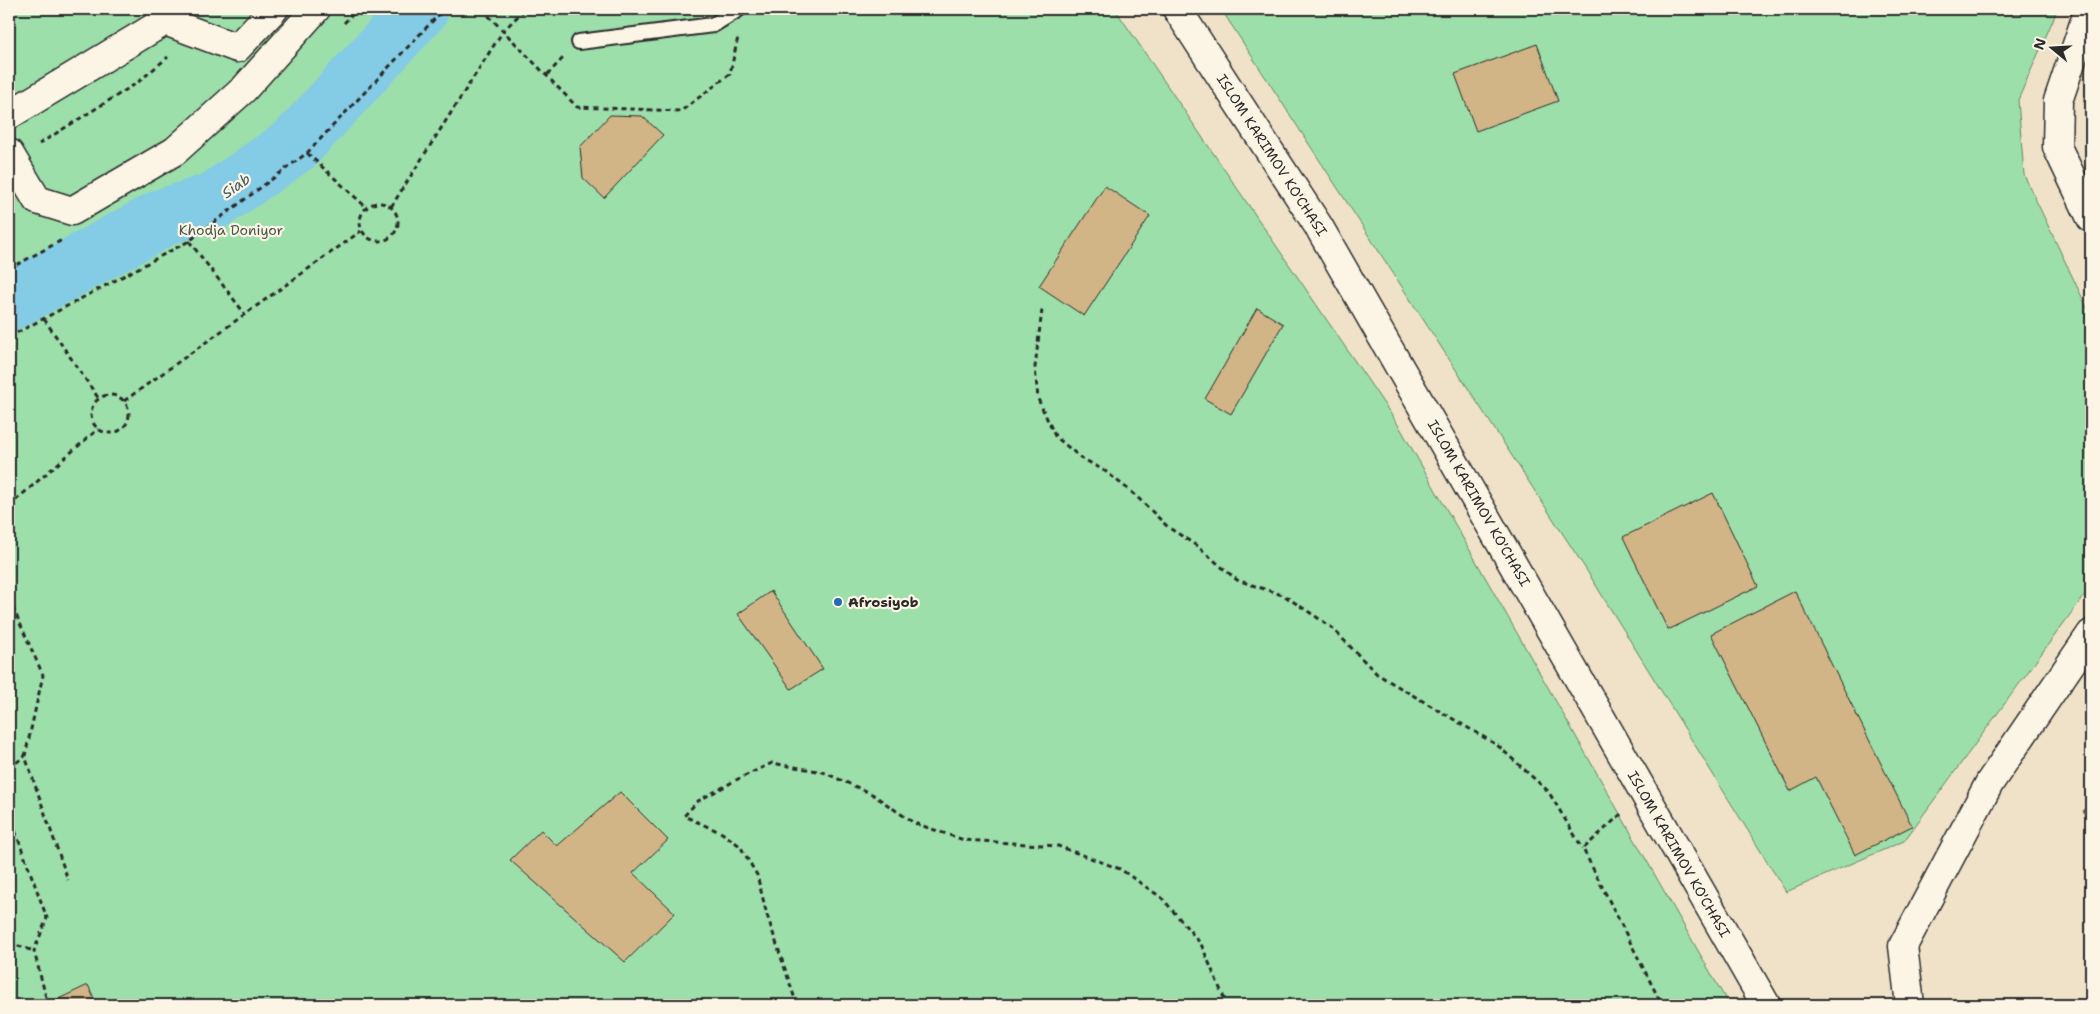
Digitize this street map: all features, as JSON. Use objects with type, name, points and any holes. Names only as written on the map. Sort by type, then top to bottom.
[{"type":"street","points":[[9,115],[165,21],[237,48],[274,9]]},
{"type":"street","points":[[11,157],[37,200],[72,211],[175,151],[244,89],[316,9]]},
{"type":"street","name":"ISLOM KARIMOV KO'CHASI","points":[[1177,9],[1320,227],[1766,1005]]},
{"type":"street","points":[[2089,9],[2058,101],[2057,147],[2091,218]]},
{"type":"street","points":[[1910,1005],[1903,946],[1990,782],[2091,634]]},
{"type":"lane","points":[[579,42],[713,25],[739,9]]},
{"type":"path","points":[[9,337],[189,241],[307,152],[444,9]]},
{"type":"path","points":[[482,9],[577,107],[681,110],[730,74],[740,27]]},
{"type":"path","points":[[391,207],[503,31],[525,9]]},
{"type":"path","points":[[11,157],[137,84],[196,33]]},
{"type":"path","points":[[307,152],[366,207]]},
{"type":"path","points":[[374,203],[391,207],[398,222],[396,231],[390,238],[374,241],[366,238],[361,231],[359,222],[366,207],[374,203]]},
{"type":"path","points":[[124,401],[361,231]]},
{"type":"path","points":[[189,241],[246,314]]},
{"type":"path","points":[[1042,310],[1037,340],[1036,383],[1038,399],[1055,436],[1080,456],[1105,471],[1134,494],[1168,527],[1197,546],[1238,580],[1285,596],[1330,626],[1377,674],[1497,745],[1548,791],[1583,849],[1662,1005]]},
{"type":"path","points":[[44,318],[99,399]]},
{"type":"path","points":[[106,395],[115,395],[124,401],[130,414],[128,422],[123,429],[115,433],[106,433],[98,429],[91,414],[93,406],[99,399],[106,395]]},
{"type":"path","points":[[9,506],[98,429]]},
{"type":"path","points":[[9,599],[43,675],[25,756],[68,880]]},
{"type":"path","points":[[9,768],[25,756]]},
{"type":"path","points":[[797,1005],[770,925],[757,875],[740,846],[722,833],[684,816],[698,801],[772,763],[823,772],[872,794],[914,823],[964,840],[1058,846],[1120,868],[1162,898],[1200,944],[1227,1005]]},
{"type":"path","points":[[1583,849],[1644,793]]},
{"type":"path","points":[[9,814],[47,918],[34,951],[48,1005]]},
{"type":"path","points":[[9,942],[34,951]]},
{"type":"green space","name":"Afrosiyob","points":[[9,9],[1115,9],[1399,426],[1729,1005],[9,1005]]},
{"type":"green space","points":[[1221,9],[1978,9],[1999,14],[2056,13],[2018,100],[2024,175],[2091,316],[2091,586],[1904,841],[1786,892],[1587,571]]},
{"type":"building","points":[[1537,44],[1558,101],[1476,131],[1455,74]]},
{"type":"building","points":[[610,115],[642,116],[663,135],[604,198],[583,178],[580,147]]},
{"type":"building","points":[[1105,186],[1150,216],[1084,316],[1039,286]]},
{"type":"building","points":[[1257,308],[1283,324],[1231,414],[1205,399]]},
{"type":"building","points":[[1713,493],[1758,586],[1668,630],[1623,537]]},
{"type":"building","points":[[771,591],[823,669],[791,689],[738,614]]},
{"type":"building","points":[[1795,591],[1912,826],[1855,855],[1816,777],[1790,791],[1711,634]]},
{"type":"building","points":[[620,792],[668,840],[633,873],[675,913],[625,962],[510,860],[541,830],[557,846]]},
{"type":"building","points":[[2091,806],[2091,829],[2083,810]]},
{"type":"building","points":[[88,985],[97,1005],[51,1005],[50,1003]]},
{"type":"waterway","name":"Siab","points":[[9,302],[164,217],[214,201],[295,145],[420,9]]},
{"type":"place","name":"Afrosiyob","points":[[838,602]]},
{"type":"park label","name":"Khodja Doniyor","points":[[231,230]]}]
